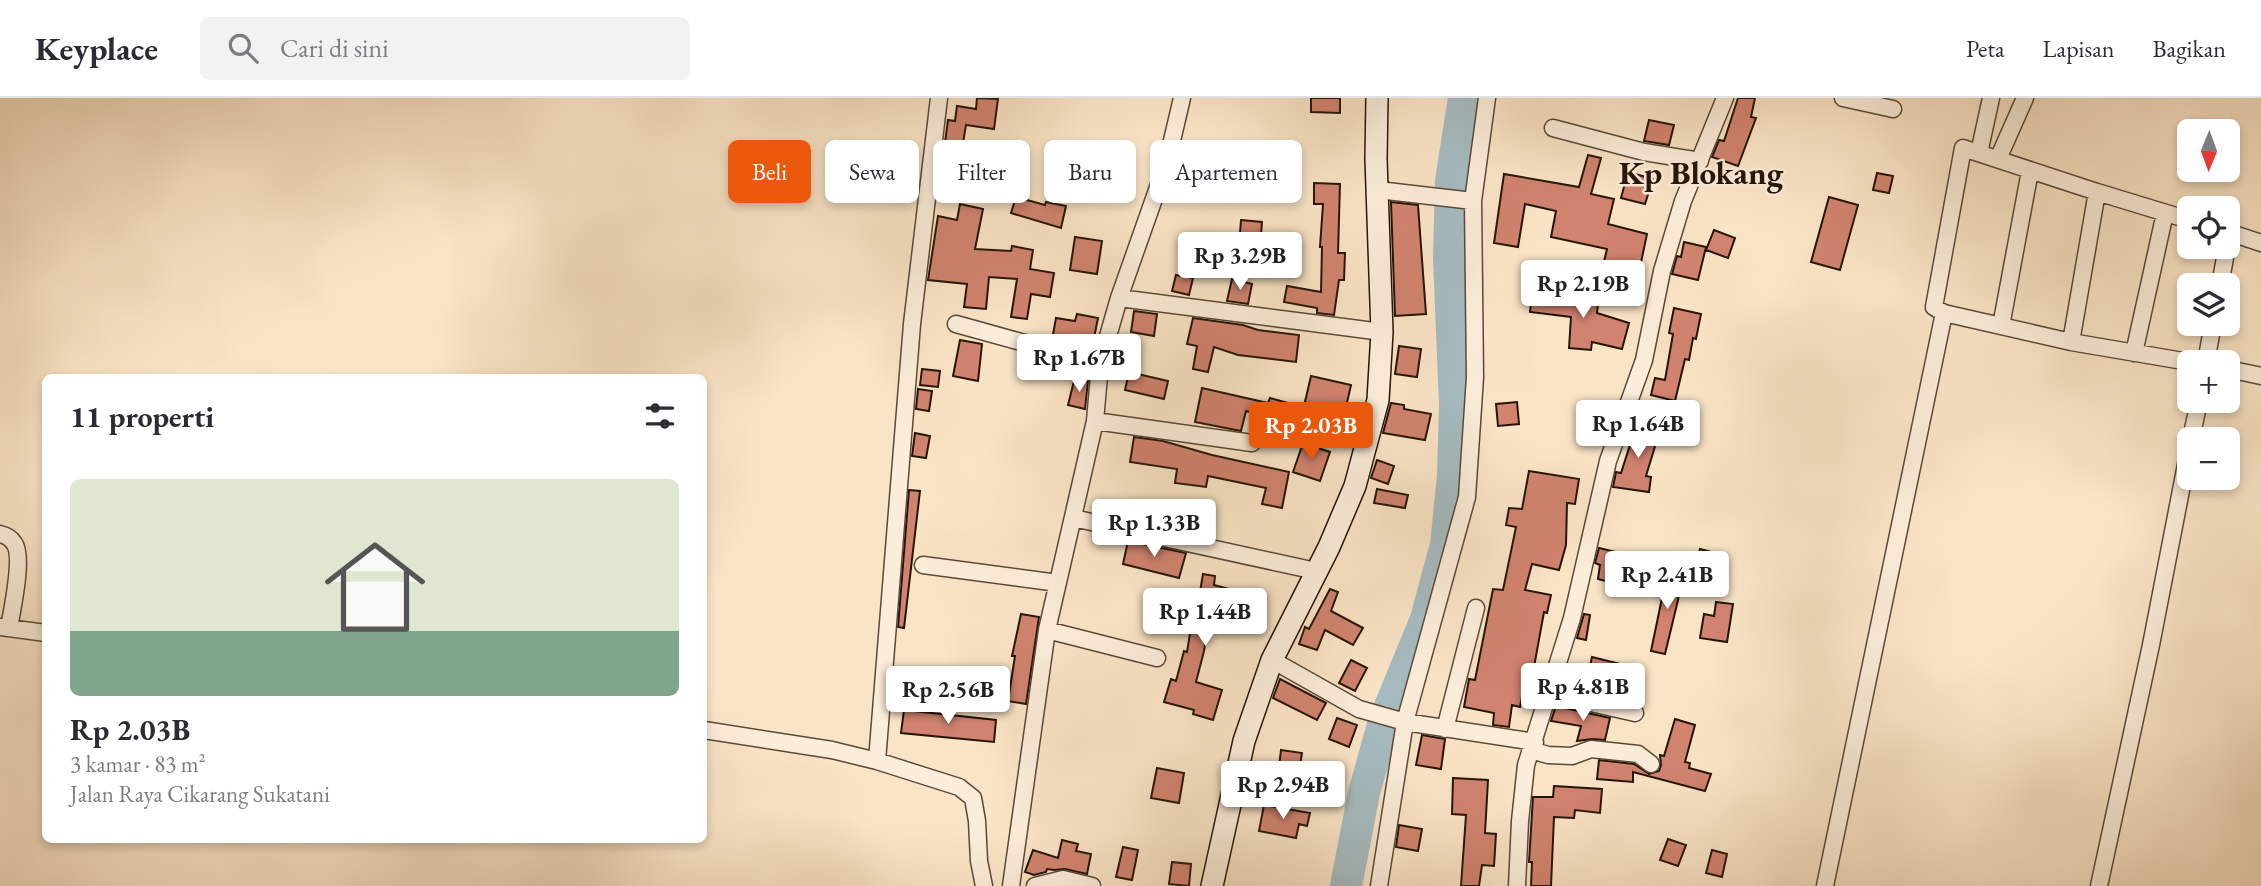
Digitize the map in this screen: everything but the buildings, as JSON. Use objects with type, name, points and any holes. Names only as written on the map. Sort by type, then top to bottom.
[{"type":"main road","points":[[1212,886],[1244,741],[1272,660],[1355,486],[1378,400],[1382,332],[1376,159],[1377,98]]},
{"type":"street","points":[[873,760],[912,324],[939,98]]},
{"type":"street","points":[[1026,886],[1011,886],[1047,630],[1095,421],[1100,364],[1119,298],[1167,162],[1182,98]]},
{"type":"street","points":[[1379,886],[1402,721],[1467,496],[1475,377],[1469,200],[1487,98]]},
{"type":"street","points":[[1517,886],[1520,821],[1527,765],[1572,618],[1608,461],[1644,360],[1662,271],[1683,201],[1725,98]]},
{"type":"street","points":[[1843,98],[1893,109]]},
{"type":"street","points":[[1979,153],[1991,98]]},
{"type":"street","points":[[1998,159],[2025,98]]},
{"type":"street","points":[[1553,128],[1644,152],[1700,161]]},
{"type":"street","points":[[2177,216],[1963,148],[1934,307],[1944,313],[2071,342],[2177,360]]},
{"type":"street","points":[[2001,326],[2030,171]]},
{"type":"street","points":[[1378,190],[1469,200]]},
{"type":"street","points":[[2071,342],[2096,192]]},
{"type":"street","points":[[2134,353],[2165,213]]},
{"type":"street","points":[[2240,240],[2261,243]]},
{"type":"street","points":[[1119,298],[1382,332]]},
{"type":"street","points":[[1825,886],[1944,313]]},
{"type":"street","points":[[956,324],[1100,364]]},
{"type":"street","points":[[2240,372],[2261,376]]},
{"type":"street","points":[[1095,421],[1252,443]]},
{"type":"street","points":[[2099,886],[2181,490]]},
{"type":"street","points":[[1073,518],[1316,571]]},
{"type":"street","points":[[0,534],[15,543],[19,556],[5,627],[42,632]]},
{"type":"street","points":[[923,565],[1058,583]]},
{"type":"street","points":[[1445,729],[1476,608]]},
{"type":"street","points":[[1047,630],[1157,659]]},
{"type":"street","points":[[1272,660],[1359,709],[1402,721],[1533,746],[1548,755],[1572,756],[1591,748],[1638,754],[1651,764]]},
{"type":"street","points":[[1547,693],[1635,713]]},
{"type":"street","points":[[707,730],[832,750],[959,787],[972,798],[977,821],[978,861],[984,886]]},
{"type":"street","points":[[1035,886],[1063,879],[1092,886]]},
{"type":"waterway","points":[[1346,886],[1364,793],[1384,721],[1426,619],[1446,545],[1453,476],[1455,405],[1449,258],[1451,181],[1464,98]]},
{"type":"district","name":"Kp Blokang","points":[[1701,172]]}]
